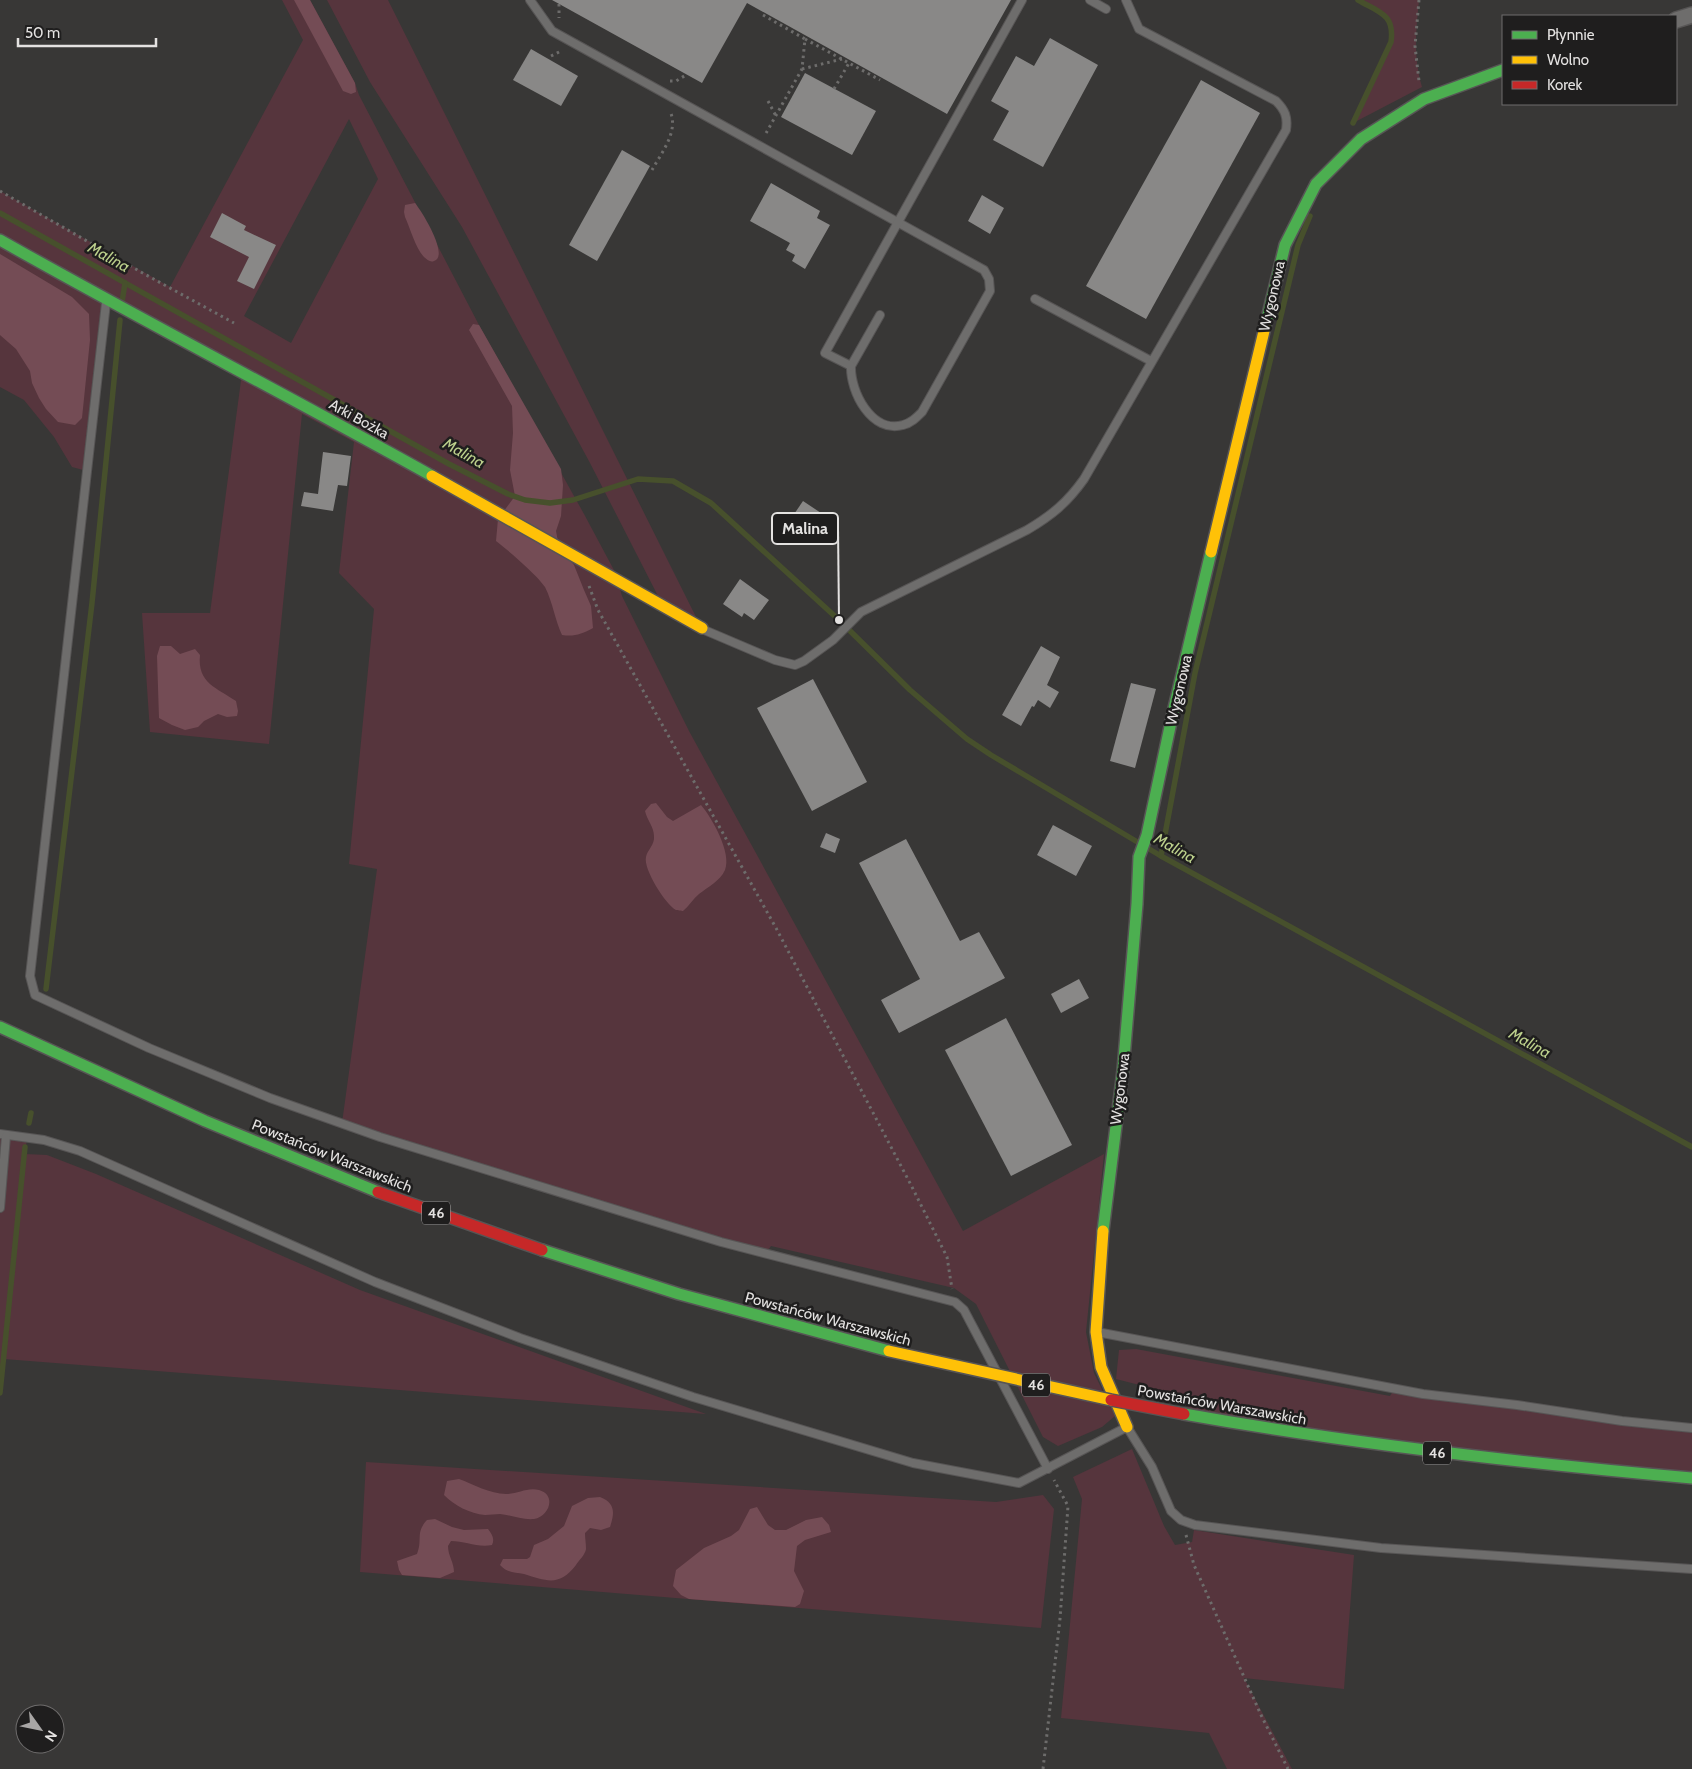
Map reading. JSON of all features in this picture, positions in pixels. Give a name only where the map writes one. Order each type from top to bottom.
[{"type":"street","points":[[1677,20],[1692,15]]},
{"type":"street","name":"Wygonowa","points":[[1127,1427],[1101,1367],[1096,1332],[1102,1242],[1123,1070],[1137,904],[1136,881],[1139,857],[1147,835],[1176,698],[1285,245],[1316,184],[1361,139],[1424,99],[1502,70]]},
{"type":"street","name":"Arki Bożka","points":[[0,240],[106,300],[356,433],[702,628]]},
{"type":"street","name":"Powstańców Warszawskich","points":[[0,1027],[211,1124],[423,1209],[555,1255],[681,1294],[889,1351],[1078,1394],[1263,1428],[1457,1456],[1692,1478]]},
{"type":"lane","points":[[530,0],[552,31],[984,270],[989,279],[990,291],[922,412],[912,422],[901,426],[887,424],[874,419],[859,400],[851,374],[851,366],[880,315]]},
{"type":"lane","points":[[851,366],[825,353],[1022,0]]},
{"type":"lane","points":[[1090,0],[1106,9]]},
{"type":"lane","points":[[702,628],[775,660],[795,665],[804,661],[833,640],[861,612],[1027,530],[1050,516],[1073,496],[1286,130],[1287,119],[1284,109],[1276,101],[1139,29],[1126,0]]},
{"type":"lane","points":[[1035,299],[1151,361]]},
{"type":"lane","points":[[106,300],[30,976],[35,995],[149,1048],[270,1098],[380,1137],[721,1242],[955,1302],[964,1310],[1048,1469]]},
{"type":"lane","points":[[0,1208],[3,1135],[44,1140],[80,1151],[375,1282],[520,1338],[692,1397],[913,1463],[1019,1482],[1048,1469],[1127,1427],[1152,1467],[1171,1510],[1182,1520],[1196,1525],[1381,1548],[1692,1569]]},
{"type":"lane","points":[[1096,1332],[1423,1394],[1517,1405],[1622,1421],[1692,1428]]},
{"type":"path","points":[[1419,0],[1415,46],[1417,70],[1424,99]]},
{"type":"path","points":[[763,15],[880,80]]},
{"type":"path","points":[[765,135],[802,69],[806,39]]},
{"type":"path","points":[[802,69],[842,59]]},
{"type":"path","points":[[834,89],[848,63]]},
{"type":"path","points":[[768,101],[776,116]]},
{"type":"path","points":[[652,170],[672,133],[670,110]]},
{"type":"path","points":[[0,191],[234,323]]},
{"type":"path","points":[[577,558],[584,570],[598,610],[776,928],[947,1257],[955,1302]]},
{"type":"path","points":[[1043,1769],[1060,1620],[1068,1506],[1048,1469]]},
{"type":"path","points":[[1182,1520],[1194,1565],[1260,1715],[1288,1769]]},
{"type":"shaded area","points":[[282,0],[310,0],[355,83],[359,95],[479,325],[615,572],[622,596],[689,731],[963,1231],[1104,1154],[1086,1332],[1094,1373],[1115,1416],[1102,1427],[1058,1446],[1043,1437],[976,1304],[954,1288],[771,1246],[766,1253],[342,1123],[377,869],[349,864],[374,609],[339,573],[354,442],[302,414],[269,744],[150,732],[142,613],[210,613],[242,373],[107,300],[87,471],[72,467],[54,437],[24,400],[0,387],[0,191],[170,287],[303,40]],"holes":[[[349,119],[378,179],[291,343],[244,316]]]},
{"type":"shaded area","points":[[294,0],[310,0],[355,83],[356,92],[351,94],[343,91]]},
{"type":"shaded area","points":[[327,0],[388,0],[698,621],[658,596],[590,463],[462,227],[370,82]]},
{"type":"shaded area","points":[[1358,0],[1419,0],[1416,54],[1422,87],[1353,123],[1391,42],[1392,33],[1391,25],[1384,15]]},
{"type":"shaded area","points":[[415,203],[423,214],[437,242],[439,251],[438,257],[434,261],[427,260],[421,253],[405,217],[405,205]]},
{"type":"shaded area","points":[[0,254],[72,297],[89,314],[90,340],[82,418],[75,425],[58,422],[46,409],[32,383],[30,371],[16,349],[0,335]]},
{"type":"shaded area","points":[[473,324],[479,325],[561,469],[563,485],[561,516],[556,531],[559,547],[574,565],[591,606],[593,628],[582,633],[570,636],[562,635],[545,587],[530,570],[496,541],[498,519],[515,496],[510,470],[513,433],[512,406],[469,330]]},
{"type":"shaded area","points":[[160,646],[171,646],[180,654],[195,649],[200,655],[200,664],[205,678],[215,688],[236,701],[237,716],[227,717],[218,714],[204,721],[198,727],[185,730],[159,718],[157,656]]},
{"type":"shaded area","points":[[656,803],[667,817],[673,821],[701,805],[720,836],[726,854],[723,874],[697,896],[683,911],[676,910],[667,901],[656,886],[646,863],[646,857],[654,836],[645,811],[651,804]]},
{"type":"shaded area","points":[[0,1134],[27,1138],[25,1154],[47,1155],[96,1174],[360,1290],[706,1414],[4,1359],[0,1393]]},
{"type":"shaded area","points":[[1136,1349],[1390,1396],[1395,1388],[1692,1428],[1692,1478],[1184,1414],[1190,1398],[1116,1379],[1119,1350]]},
{"type":"shaded area","points":[[1132,1449],[1164,1526],[1175,1545],[1192,1542],[1194,1530],[1354,1555],[1344,1689],[1244,1678],[1292,1769],[1227,1769],[1209,1733],[1061,1718],[1082,1499],[1073,1477]]},
{"type":"shaded area","points":[[366,1462],[996,1502],[1043,1495],[1054,1509],[1041,1628],[360,1572]]},
{"type":"shaded area","points":[[459,1479],[500,1494],[510,1494],[530,1489],[539,1490],[548,1496],[549,1506],[544,1514],[534,1519],[500,1514],[485,1515],[474,1513],[457,1505],[444,1495],[447,1481]]},
{"type":"shaded area","points":[[600,1497],[611,1505],[613,1517],[610,1527],[601,1530],[590,1528],[585,1533],[586,1549],[576,1565],[564,1577],[552,1580],[539,1579],[508,1571],[500,1565],[503,1559],[527,1559],[530,1557],[534,1545],[548,1539],[564,1526],[572,1506],[588,1498]]},
{"type":"shaded area","points":[[757,1507],[768,1525],[775,1530],[786,1530],[806,1520],[822,1517],[829,1525],[831,1532],[805,1540],[797,1546],[794,1571],[804,1591],[800,1604],[795,1607],[689,1599],[681,1595],[673,1586],[676,1570],[704,1548],[731,1536],[739,1530],[750,1509]]},
{"type":"shaded area","points":[[435,1519],[464,1530],[488,1529],[493,1537],[492,1545],[482,1546],[451,1541],[448,1550],[454,1572],[440,1578],[402,1575],[397,1561],[417,1554],[423,1525],[427,1520]]},
{"type":"building","points":[[552,0],[1011,0],[947,114],[747,3],[702,83]]},
{"type":"building","points":[[1050,38],[1098,65],[1043,167],[993,140],[1009,111],[991,101],[1016,56],[1034,66]]},
{"type":"building","points":[[531,49],[578,76],[561,106],[513,80]]},
{"type":"building","points":[[805,73],[876,111],[852,155],[781,117]]},
{"type":"building","points":[[1201,80],[1260,113],[1146,319],[1086,286]]},
{"type":"building","points":[[622,150],[650,166],[597,261],[569,245]]},
{"type":"building","points":[[771,183],[820,211],[817,218],[830,225],[805,269],[792,261],[795,255],[786,250],[790,243],[750,221]]},
{"type":"building","points":[[982,195],[1004,208],[990,234],[968,221]]},
{"type":"building","points":[[222,213],[246,226],[244,230],[276,245],[254,289],[237,281],[249,257],[210,237]]},
{"type":"building","points":[[323,452],[351,456],[347,486],[338,485],[333,511],[301,506],[304,492],[318,494]]},
{"type":"building","points":[[803,501],[821,513],[804,538],[786,526]]},
{"type":"building","points":[[740,579],[769,600],[754,620],[744,613],[742,617],[723,604]]},
{"type":"building","points":[[1041,646],[1060,657],[1047,685],[1059,692],[1050,708],[1038,700],[1034,707],[1032,706],[1021,726],[1002,715]]},
{"type":"building","points":[[813,679],[867,782],[812,811],[757,708]]},
{"type":"building","points":[[1131,683],[1156,689],[1135,768],[1110,761]]},
{"type":"building","points":[[1053,825],[1092,846],[1076,876],[1037,855]]},
{"type":"building","points":[[826,833],[840,839],[835,853],[820,847]]},
{"type":"building","points":[[906,839],[960,941],[979,932],[1005,978],[899,1033],[881,1000],[920,979],[859,863]]},
{"type":"building","points":[[1079,979],[1089,998],[1061,1013],[1051,994]]},
{"type":"building","points":[[1006,1018],[1072,1145],[1011,1176],[945,1050]]},
{"type":"waterway","points":[[1353,123],[1391,42],[1392,33],[1388,20],[1384,15],[1358,0]]},
{"type":"waterway","name":"Malina","points":[[0,213],[449,464],[508,494],[525,500],[550,503],[573,500],[638,479],[673,481],[711,503],[839,620],[910,690],[967,739],[991,755],[1161,856],[1692,1147]]},
{"type":"waterway","points":[[1161,856],[1195,673],[1298,245],[1310,216]]},
{"type":"waterway","points":[[122,302],[125,283]]},
{"type":"waterway","points":[[46,989],[92,603],[120,320]]},
{"type":"waterway","points":[[29,1123],[31,1113]]},
{"type":"waterway","points":[[0,1393],[25,1147]]},
{"type":"traffic: fast","points":[[1265,327],[1285,245],[1316,184],[1361,139],[1424,99],[1502,70]]},
{"type":"traffic: fast","points":[[0,240],[432,476]]},
{"type":"traffic: fast","points":[[1103,1231],[1123,1070],[1137,904],[1139,857],[1147,835],[1174,708],[1211,552]]},
{"type":"traffic: fast","points":[[0,1027],[205,1121],[378,1192]]},
{"type":"traffic: fast","points":[[542,1250],[679,1294],[889,1351]]},
{"type":"traffic: fast","points":[[1184,1414],[1310,1435],[1437,1452],[1692,1478]]},
{"type":"traffic: slow","points":[[1211,552],[1265,327]]},
{"type":"traffic: slow","points":[[432,476],[702,628]]},
{"type":"traffic: slow","points":[[1103,1231],[1096,1332],[1101,1367],[1127,1427]]},
{"type":"traffic: slow","points":[[889,1351],[1111,1400]]},
{"type":"traffic: jam","points":[[378,1192],[542,1250]]},
{"type":"traffic: jam","points":[[1111,1400],[1184,1414]]},
{"type":"place","name":"Malina","points":[[839,620]]}]
